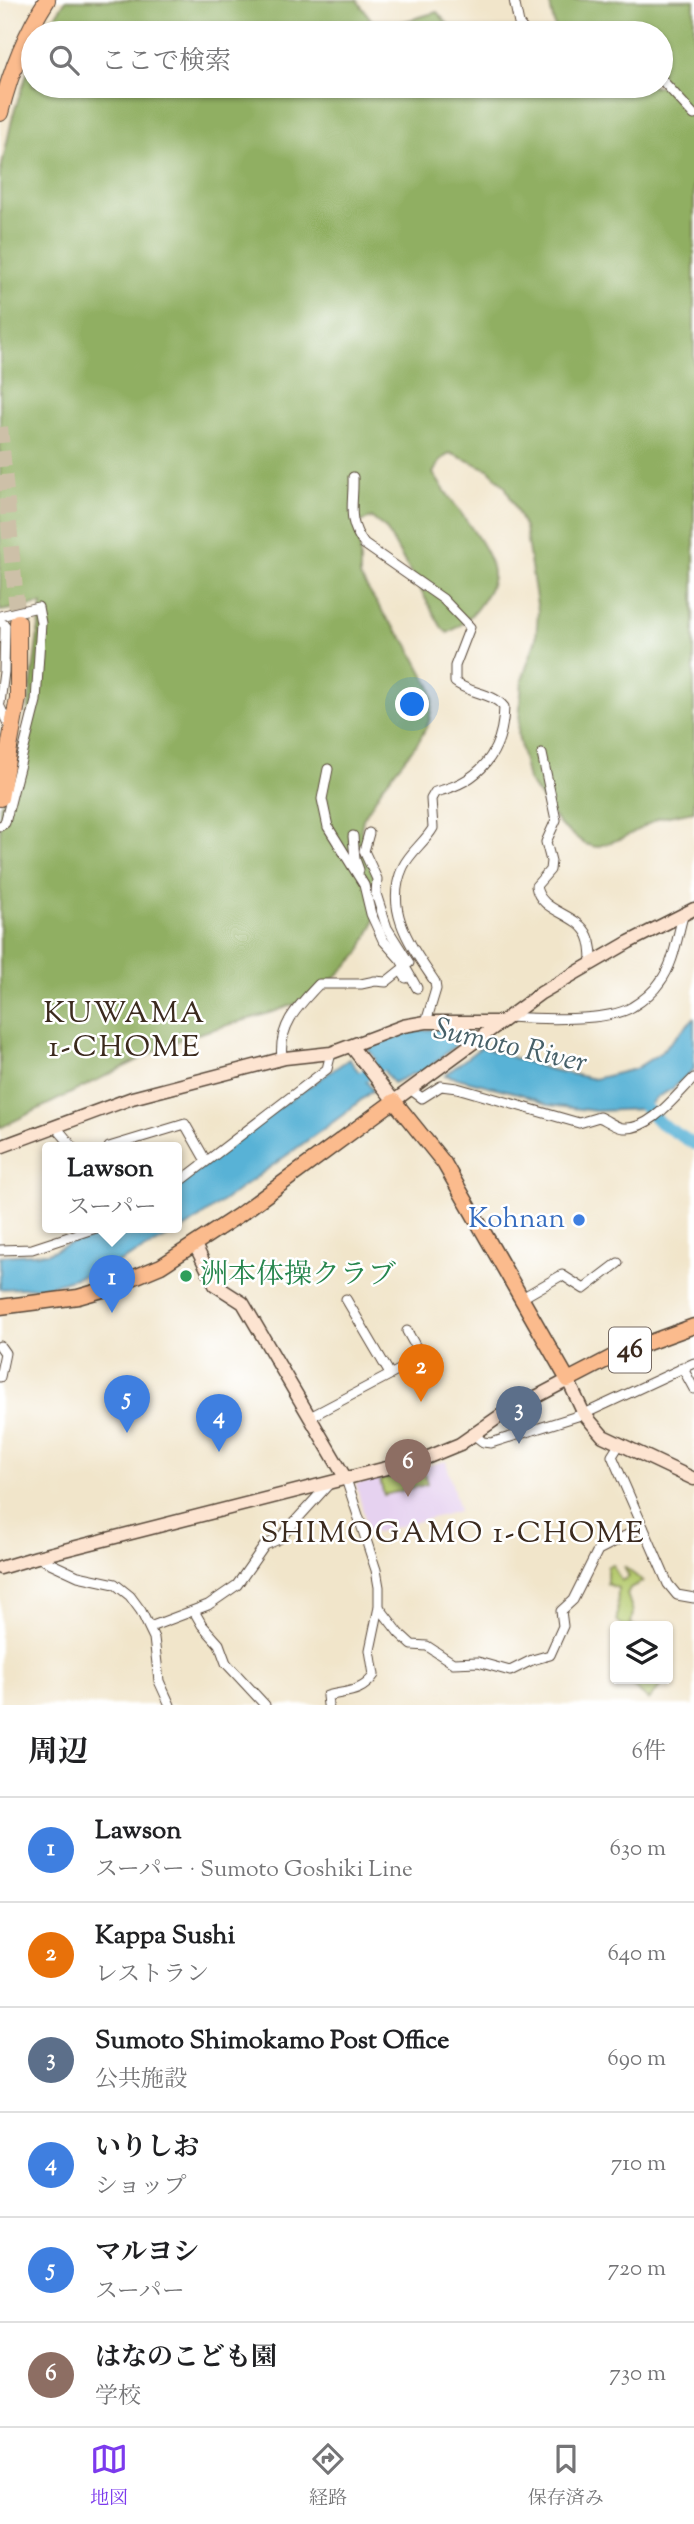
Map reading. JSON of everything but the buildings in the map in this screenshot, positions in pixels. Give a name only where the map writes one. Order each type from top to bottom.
[{"type":"highway","points":[[36,21],[47,0]]},
{"type":"highway","points":[[0,113],[21,52]]},
{"type":"highway","points":[[0,799],[18,698],[19,622]]},
{"type":"main road","points":[[0,1307],[78,1297],[106,1289],[161,1266],[195,1245],[390,1096]]},
{"type":"main road","name":"46","points":[[390,1096],[444,1164],[568,1380],[620,1353],[694,1326]]},
{"type":"street","points":[[514,0],[518,21]]},
{"type":"street","points":[[673,92],[694,115]]},
{"type":"street","points":[[353,477],[351,514],[364,544],[443,599],[470,627],[456,666],[455,682],[461,687],[498,699],[504,707],[495,751],[479,772],[464,783],[435,792],[431,799],[433,828],[403,866],[398,885],[396,910],[411,946],[435,982],[436,989],[426,1022]]},
{"type":"street","points":[[0,616],[38,607],[41,623],[36,701],[5,822],[0,826]]},
{"type":"street","points":[[0,622],[5,625],[0,705],[13,734]]},
{"type":"street","points":[[541,754],[556,820],[546,842],[551,861],[550,870],[536,886],[538,895],[542,901],[576,922],[586,933],[591,946],[592,964]]},
{"type":"street","points":[[328,769],[322,799],[330,830],[364,885]]},
{"type":"street","points":[[330,830],[331,807]]},
{"type":"street","points":[[369,833],[364,851],[377,879],[376,894],[387,928],[419,988]]},
{"type":"street","points":[[353,836],[355,859],[371,915],[383,940],[401,960],[430,1004]]},
{"type":"street","points":[[353,1048],[390,1096],[415,1085],[503,1019],[562,980],[688,912]]},
{"type":"street","points":[[0,1147],[132,1098],[282,1059],[331,1054],[353,1048],[403,1026],[426,1022],[618,1013],[631,1008],[661,981],[688,912]]},
{"type":"street","points":[[282,1059],[280,1043],[293,1012],[319,984],[386,982],[401,970],[412,988],[419,988]]},
{"type":"street","points":[[182,1180],[327,1069],[331,1054]]},
{"type":"street","points":[[415,1085],[422,1098],[442,1086],[457,1088],[579,1123],[599,1117],[621,1129],[636,1127],[668,1108],[674,1097],[694,1078]]},
{"type":"street","points":[[126,1142],[185,1124],[206,1161]]},
{"type":"street","points":[[56,1127],[69,1142]]},
{"type":"street","points":[[0,1250],[32,1249],[82,1233]]},
{"type":"street","points":[[195,1245],[215,1285],[243,1303],[346,1479],[376,1570],[379,1607],[370,1650],[374,1675],[368,1684],[358,1690],[327,1696],[328,1705]]},
{"type":"street","points":[[522,1298],[562,1275],[584,1289],[618,1263]]},
{"type":"street","points":[[346,1299],[390,1374]]},
{"type":"street","points":[[310,1417],[422,1358],[407,1331]]},
{"type":"street","points":[[0,1346],[5,1353],[0,1377]]},
{"type":"street","points":[[474,1435],[483,1442],[491,1443],[584,1414],[694,1363]]},
{"type":"street","points":[[682,1367],[694,1389]]},
{"type":"street","points":[[0,1568],[37,1556],[426,1458],[460,1444],[500,1416],[568,1380],[584,1414],[603,1436],[619,1446],[694,1479]]},
{"type":"street","points":[[619,1446],[612,1456],[668,1584],[677,1595],[694,1598]]},
{"type":"street","points":[[150,1627],[194,1611],[221,1598],[237,1586],[265,1545],[279,1539],[329,1483]]},
{"type":"street","points":[[379,1607],[412,1645],[427,1646],[453,1663],[478,1662],[510,1671],[550,1655],[563,1626],[561,1611],[573,1600],[598,1550],[643,1527]]},
{"type":"street","points":[[37,1556],[78,1576],[115,1584],[141,1611],[154,1638],[159,1682],[170,1705]]},
{"type":"street","points":[[194,1611],[219,1644],[226,1663],[265,1705]]},
{"type":"shaded area","points":[[446,1461],[459,1511],[369,1534],[356,1484]]},
{"type":"green space","points":[[66,0],[357,0],[372,21],[52,21]]},
{"type":"green space","points":[[549,0],[694,0],[694,811],[659,818],[623,838],[596,847],[585,844],[560,825],[528,780],[518,735],[522,680],[536,639],[538,611],[525,528],[505,486],[488,469],[450,453],[441,460],[433,473],[478,538],[491,564],[493,575],[483,600],[459,626],[448,633],[442,628],[386,529],[372,518],[360,522],[360,577],[387,619],[407,643],[431,688],[433,698],[429,722],[419,741],[383,786],[363,819],[361,830],[377,883],[378,905],[373,925],[359,954],[315,997],[183,1038],[0,1128],[0,807],[24,741],[42,604],[0,611],[0,174],[21,91],[21,98],[673,98],[673,21],[553,21]]},
{"type":"green space","points":[[437,12],[445,21],[406,21]]},
{"type":"green space","points":[[423,1469],[427,1484],[384,1495],[380,1480]]},
{"type":"green space","points":[[612,1564],[621,1581],[629,1577],[624,1567],[643,1581],[630,1588],[627,1594],[633,1612],[632,1621],[617,1620],[618,1588],[607,1584],[607,1567]]},
{"type":"green space","points":[[629,1684],[662,1684],[649,1700]]},
{"type":"water","points":[[694,1018],[694,1069],[644,1109],[596,1111],[548,1105],[521,1094],[445,1075],[481,1047],[548,1069],[594,1079],[635,1069],[660,1053]]},
{"type":"water","points":[[447,1028],[469,1034],[421,1074],[412,1074],[393,1083],[366,1046],[409,1031]]},
{"type":"water","points":[[349,1059],[373,1090],[344,1114],[182,1230],[182,1183],[278,1108]]},
{"type":"water","points":[[93,1233],[175,1233],[110,1267],[46,1287],[0,1289],[0,1256],[48,1253]]},
{"type":"waterway","name":"Sumoto River","points":[[349,1083],[393,1056]]},
{"type":"waterway","points":[[635,1096],[660,1123],[694,1144]]},
{"type":"tunnel","points":[[0,427],[18,622]]},
{"type":"place","name":"Kohnan","points":[[579,1220]]},
{"type":"place","name":"洲本体操クラブ","points":[[186,1276]]},
{"type":"place","name":"Lawson","points":[[112,1313]]},
{"type":"place","name":"Kappa Sushi","points":[[421,1402]]},
{"type":"place","name":"マルヨシ","points":[[127,1433]]},
{"type":"place","name":"Sumoto Shimokamo Post Office","points":[[519,1444]]},
{"type":"place","name":"いりしお","points":[[219,1452]]},
{"type":"place","name":"はなのこども園","points":[[408,1497]]},
{"type":"district","name":"KUWAMA 1-CHOME","points":[[125,1031]]},
{"type":"district","name":"SHIMOGAMO 1-CHOME","points":[[453,1534]]}]
